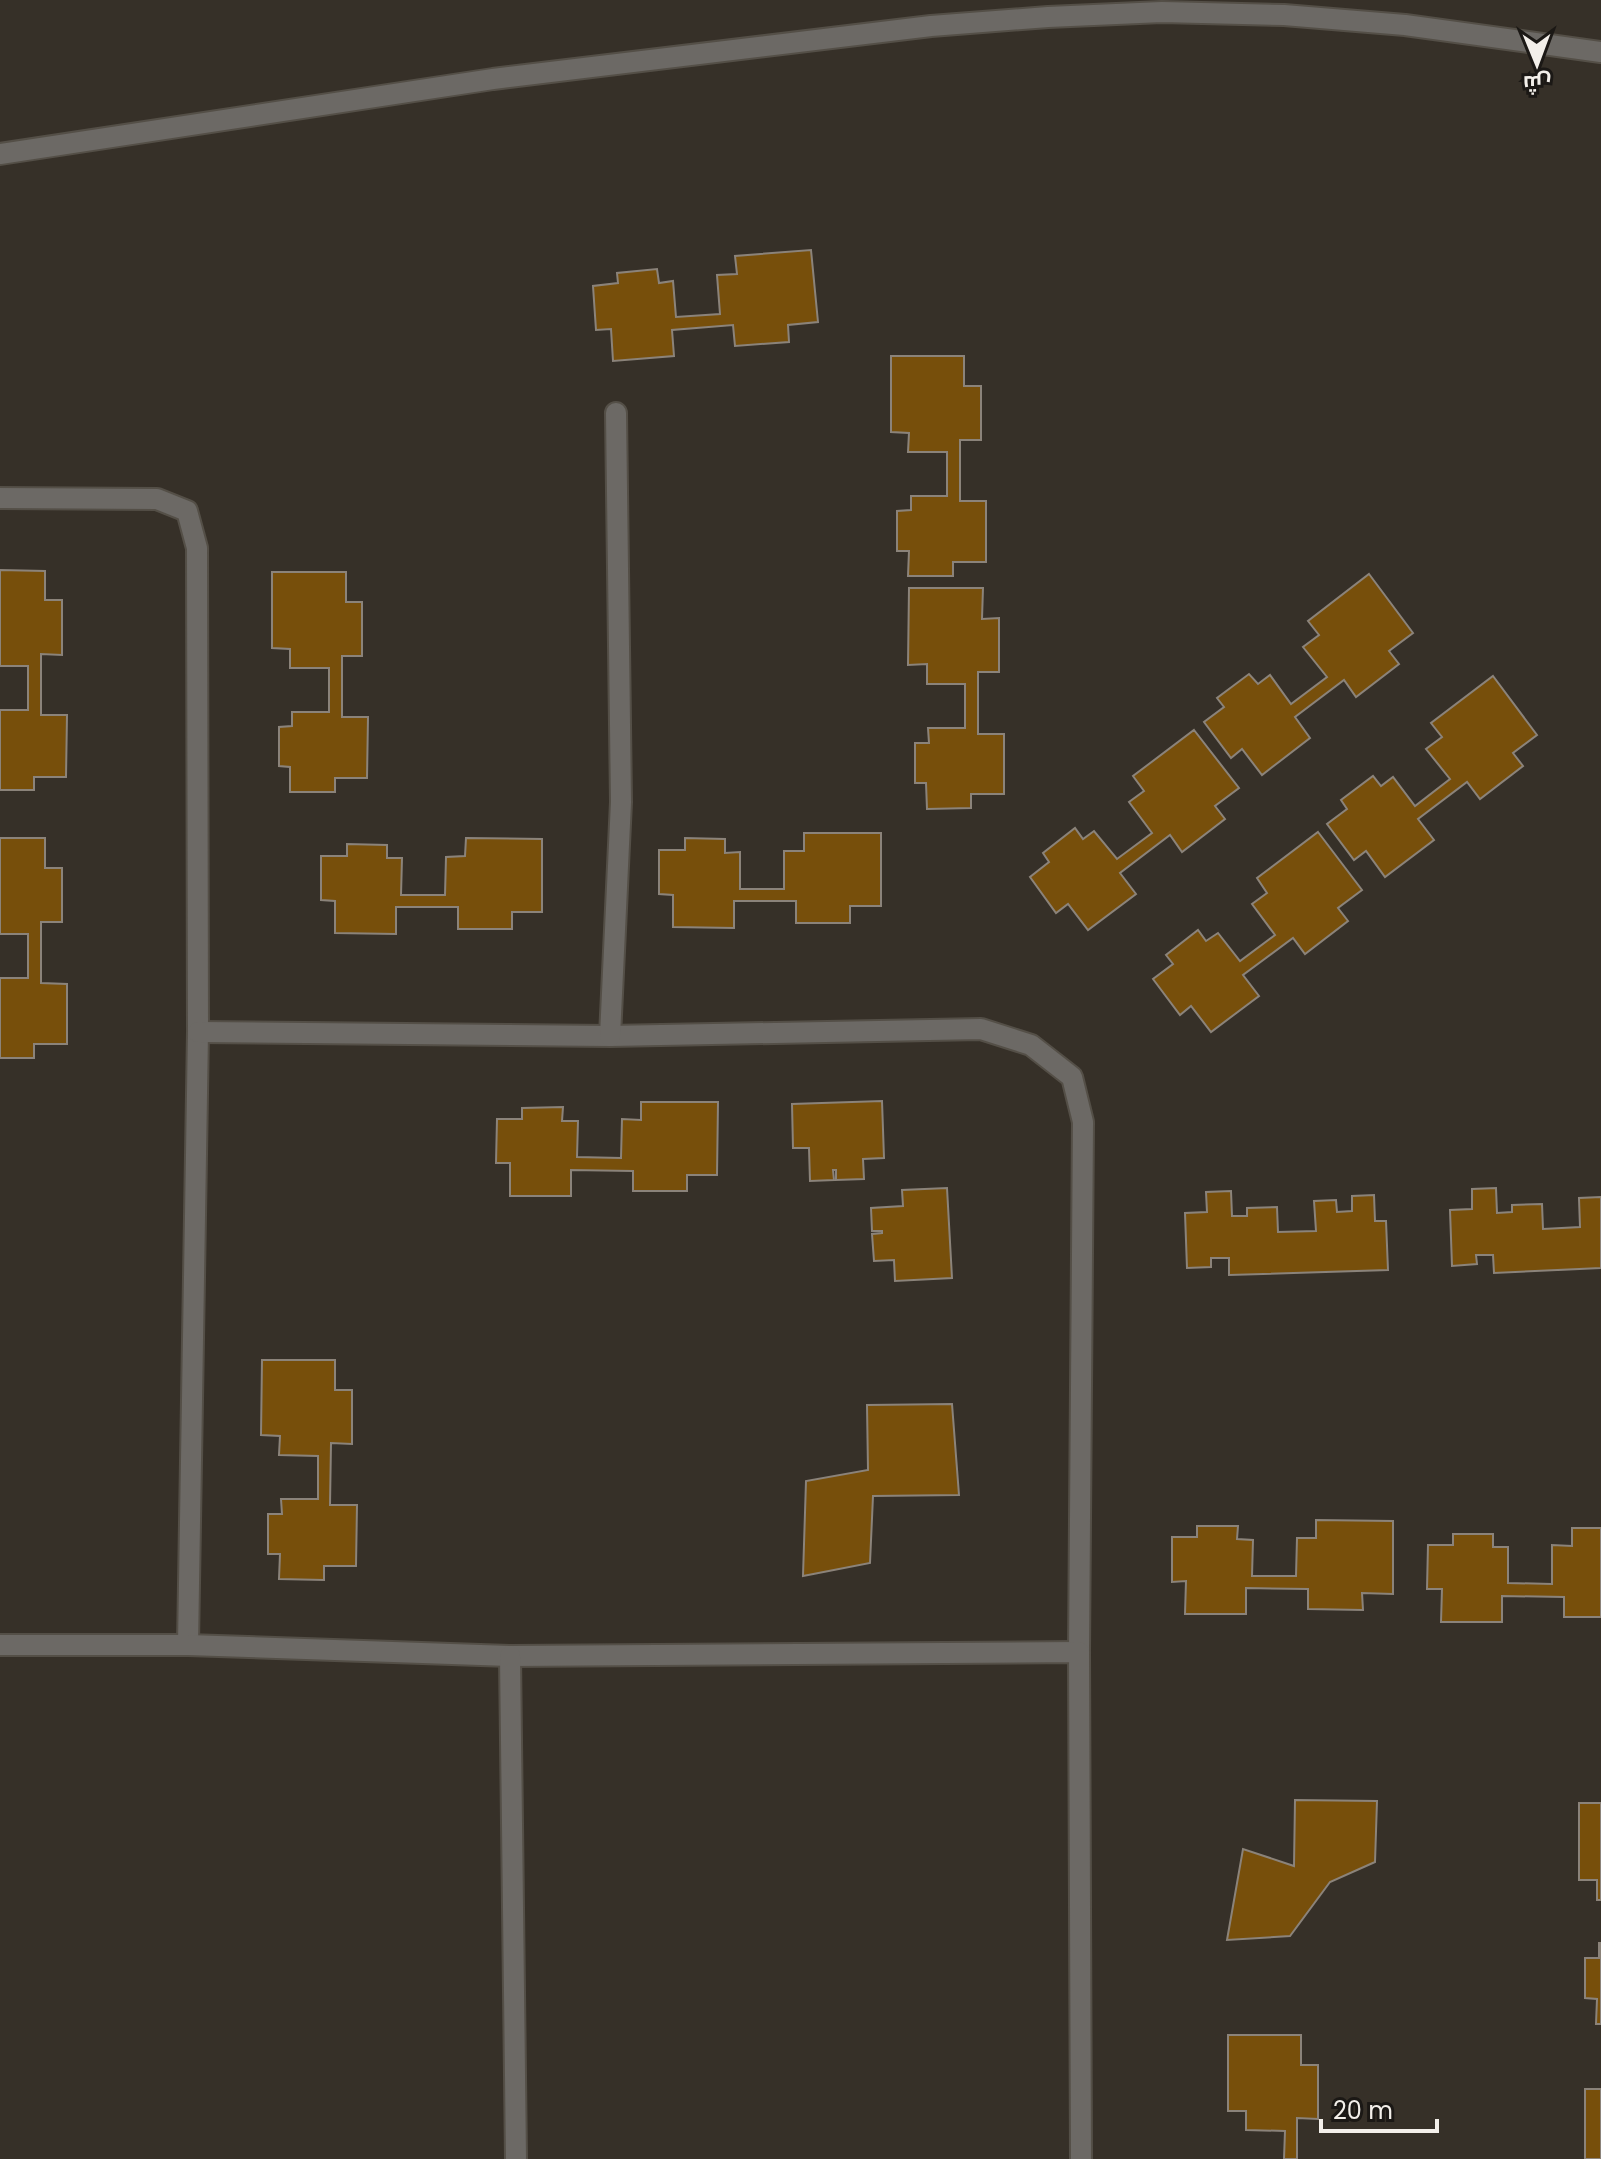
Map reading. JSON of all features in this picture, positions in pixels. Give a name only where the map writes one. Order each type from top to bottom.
[{"type":"street","points":[[0,154],[508,77],[931,26],[1161,6],[1375,23],[1601,52]]},
{"type":"street","points":[[610,1036],[621,802],[616,413]]},
{"type":"street","points":[[0,498],[157,499],[187,511],[197,548],[198,1032],[188,1645]]},
{"type":"street","points":[[198,1032],[610,1036],[981,1029],[1031,1045],[1072,1077],[1083,1122],[1079,1652],[1081,2159]]},
{"type":"street","points":[[0,1645],[188,1645],[510,1656],[1079,1652]]},
{"type":"street","points":[[510,1656],[516,2159]]},
{"type":"building","points":[[811,250],[818,322],[788,325],[789,342],[735,346],[733,325],[672,330],[674,356],[613,361],[611,329],[596,330],[593,286],[618,283],[617,273],[657,269],[659,283],[673,281],[676,317],[720,314],[717,275],[737,274],[735,256]]},
{"type":"building","points":[[891,356],[964,356],[964,386],[981,386],[981,440],[960,440],[960,501],[986,501],[986,562],[953,562],[953,576],[908,576],[909,551],[897,551],[897,511],[911,510],[911,496],[947,496],[947,452],[908,452],[909,433],[891,432]]},
{"type":"building","points":[[0,570],[45,571],[45,600],[62,600],[62,655],[41,654],[41,715],[67,715],[66,777],[34,777],[34,790],[0,790],[0,710],[28,710],[28,666],[0,666]]},
{"type":"building","points":[[272,572],[346,572],[346,602],[362,602],[362,656],[342,656],[342,717],[368,717],[367,778],[335,778],[335,792],[290,792],[290,767],[279,766],[279,727],[292,726],[292,712],[329,712],[329,668],[290,668],[290,649],[272,648]]},
{"type":"building","points":[[1369,574],[1413,633],[1389,651],[1399,664],[1356,697],[1344,680],[1295,717],[1310,738],[1262,775],[1242,749],[1231,758],[1204,722],[1224,707],[1217,698],[1249,674],[1258,684],[1270,675],[1291,704],[1327,677],[1303,647],[1319,635],[1308,621]]},
{"type":"building","points":[[909,588],[983,588],[982,619],[999,618],[999,672],[978,672],[978,734],[1004,734],[1004,794],[971,794],[971,808],[927,809],[926,783],[915,783],[915,743],[929,743],[928,728],[965,728],[965,684],[927,684],[927,664],[908,665]]},
{"type":"building","points":[[1493,676],[1537,735],[1513,753],[1523,766],[1480,799],[1467,782],[1418,819],[1434,840],[1385,877],[1366,851],[1354,860],[1327,824],[1347,809],[1341,800],[1373,776],[1381,786],[1393,777],[1415,806],[1450,779],[1426,749],[1442,737],[1431,723]]},
{"type":"building","points":[[1194,730],[1239,788],[1215,806],[1225,819],[1182,852],[1170,835],[1120,873],[1136,894],[1088,930],[1068,904],[1056,913],[1030,877],[1049,862],[1043,853],[1075,828],[1083,839],[1094,831],[1117,859],[1152,833],[1129,802],[1144,791],[1133,776]]},
{"type":"building","points":[[1318,832],[1362,890],[1338,908],[1348,921],[1305,954],[1293,938],[1243,975],[1259,996],[1211,1032],[1191,1006],[1180,1015],[1153,979],[1173,964],[1166,955],[1198,930],[1206,941],[1218,933],[1240,961],[1275,935],[1252,904],[1267,893],[1257,878]]},
{"type":"building","points":[[804,833],[881,833],[881,906],[850,906],[850,923],[796,923],[796,901],[734,901],[734,928],[673,927],[673,895],[659,894],[659,850],[685,850],[685,838],[725,839],[725,853],[740,852],[740,889],[784,889],[784,851],[804,851]]},
{"type":"building","points":[[0,838],[45,838],[45,868],[62,868],[62,922],[41,922],[41,983],[67,984],[67,1044],[34,1044],[34,1058],[0,1058],[0,978],[28,978],[28,934],[0,934]]},
{"type":"building","points":[[466,838],[542,839],[542,912],[512,912],[512,929],[458,929],[458,907],[396,907],[396,934],[335,933],[335,901],[321,900],[321,856],[347,856],[347,844],[387,845],[387,858],[402,858],[401,895],[445,895],[446,857],[465,856]]},
{"type":"building","points":[[882,1101],[884,1158],[863,1159],[864,1179],[836,1180],[836,1170],[833,1170],[834,1180],[810,1181],[809,1148],[793,1148],[792,1104]]},
{"type":"building","points":[[641,1102],[718,1102],[717,1175],[687,1175],[687,1191],[633,1191],[633,1171],[571,1170],[571,1196],[510,1196],[510,1163],[496,1163],[497,1119],[522,1119],[522,1108],[563,1107],[562,1121],[578,1121],[577,1157],[621,1158],[622,1119],[641,1120]]},
{"type":"building","points":[[947,1188],[952,1278],[895,1281],[894,1260],[874,1261],[872,1234],[882,1231],[872,1231],[871,1208],[903,1206],[902,1190]]},
{"type":"building","points":[[1496,1188],[1497,1213],[1512,1212],[1512,1205],[1542,1204],[1543,1229],[1580,1227],[1579,1198],[1601,1197],[1601,1268],[1494,1273],[1493,1255],[1476,1255],[1477,1264],[1452,1266],[1450,1210],[1472,1209],[1472,1189]]},
{"type":"building","points":[[1231,1191],[1232,1216],[1247,1216],[1247,1208],[1277,1207],[1278,1232],[1316,1231],[1314,1201],[1336,1200],[1337,1212],[1352,1211],[1352,1196],[1374,1195],[1375,1221],[1386,1221],[1388,1270],[1229,1275],[1229,1258],[1211,1258],[1211,1267],[1187,1268],[1185,1213],[1207,1212],[1206,1192]]},
{"type":"building","points":[[262,1360],[335,1360],[335,1390],[352,1390],[352,1444],[331,1443],[330,1505],[357,1505],[356,1566],[324,1566],[324,1580],[279,1579],[280,1554],[268,1554],[268,1514],[282,1514],[281,1499],[318,1499],[318,1456],[279,1455],[280,1436],[261,1435]]},
{"type":"building","points":[[952,1404],[959,1495],[873,1496],[870,1563],[803,1576],[806,1481],[868,1470],[867,1405]]},
{"type":"building","points":[[1316,1520],[1393,1521],[1393,1594],[1362,1593],[1363,1610],[1308,1609],[1308,1589],[1246,1588],[1246,1614],[1185,1614],[1186,1581],[1172,1582],[1172,1537],[1197,1537],[1197,1526],[1238,1526],[1237,1539],[1253,1540],[1252,1576],[1296,1576],[1297,1538],[1316,1538]]},
{"type":"building","points":[[1572,1528],[1601,1528],[1601,1617],[1564,1617],[1564,1597],[1502,1596],[1502,1622],[1441,1622],[1442,1589],[1427,1589],[1428,1545],[1453,1545],[1453,1534],[1493,1534],[1493,1547],[1508,1547],[1508,1583],[1552,1584],[1552,1545],[1572,1546]]},
{"type":"building","points":[[1295,1800],[1377,1801],[1375,1862],[1330,1882],[1290,1936],[1227,1940],[1243,1849],[1294,1866]]},
{"type":"building","points":[[1579,1803],[1601,1803],[1601,1900],[1597,1900],[1597,1880],[1579,1880]]},
{"type":"building","points":[[1599,1943],[1601,2024],[1596,2024],[1597,1999],[1585,1998],[1585,1958],[1599,1958]]},
{"type":"building","points":[[1228,2035],[1301,2035],[1301,2065],[1318,2065],[1318,2119],[1297,2118],[1297,2159],[1284,2159],[1285,2131],[1246,2130],[1246,2111],[1228,2111]]},
{"type":"building","points":[[1585,2089],[1601,2089],[1601,2159],[1585,2159]]}]
